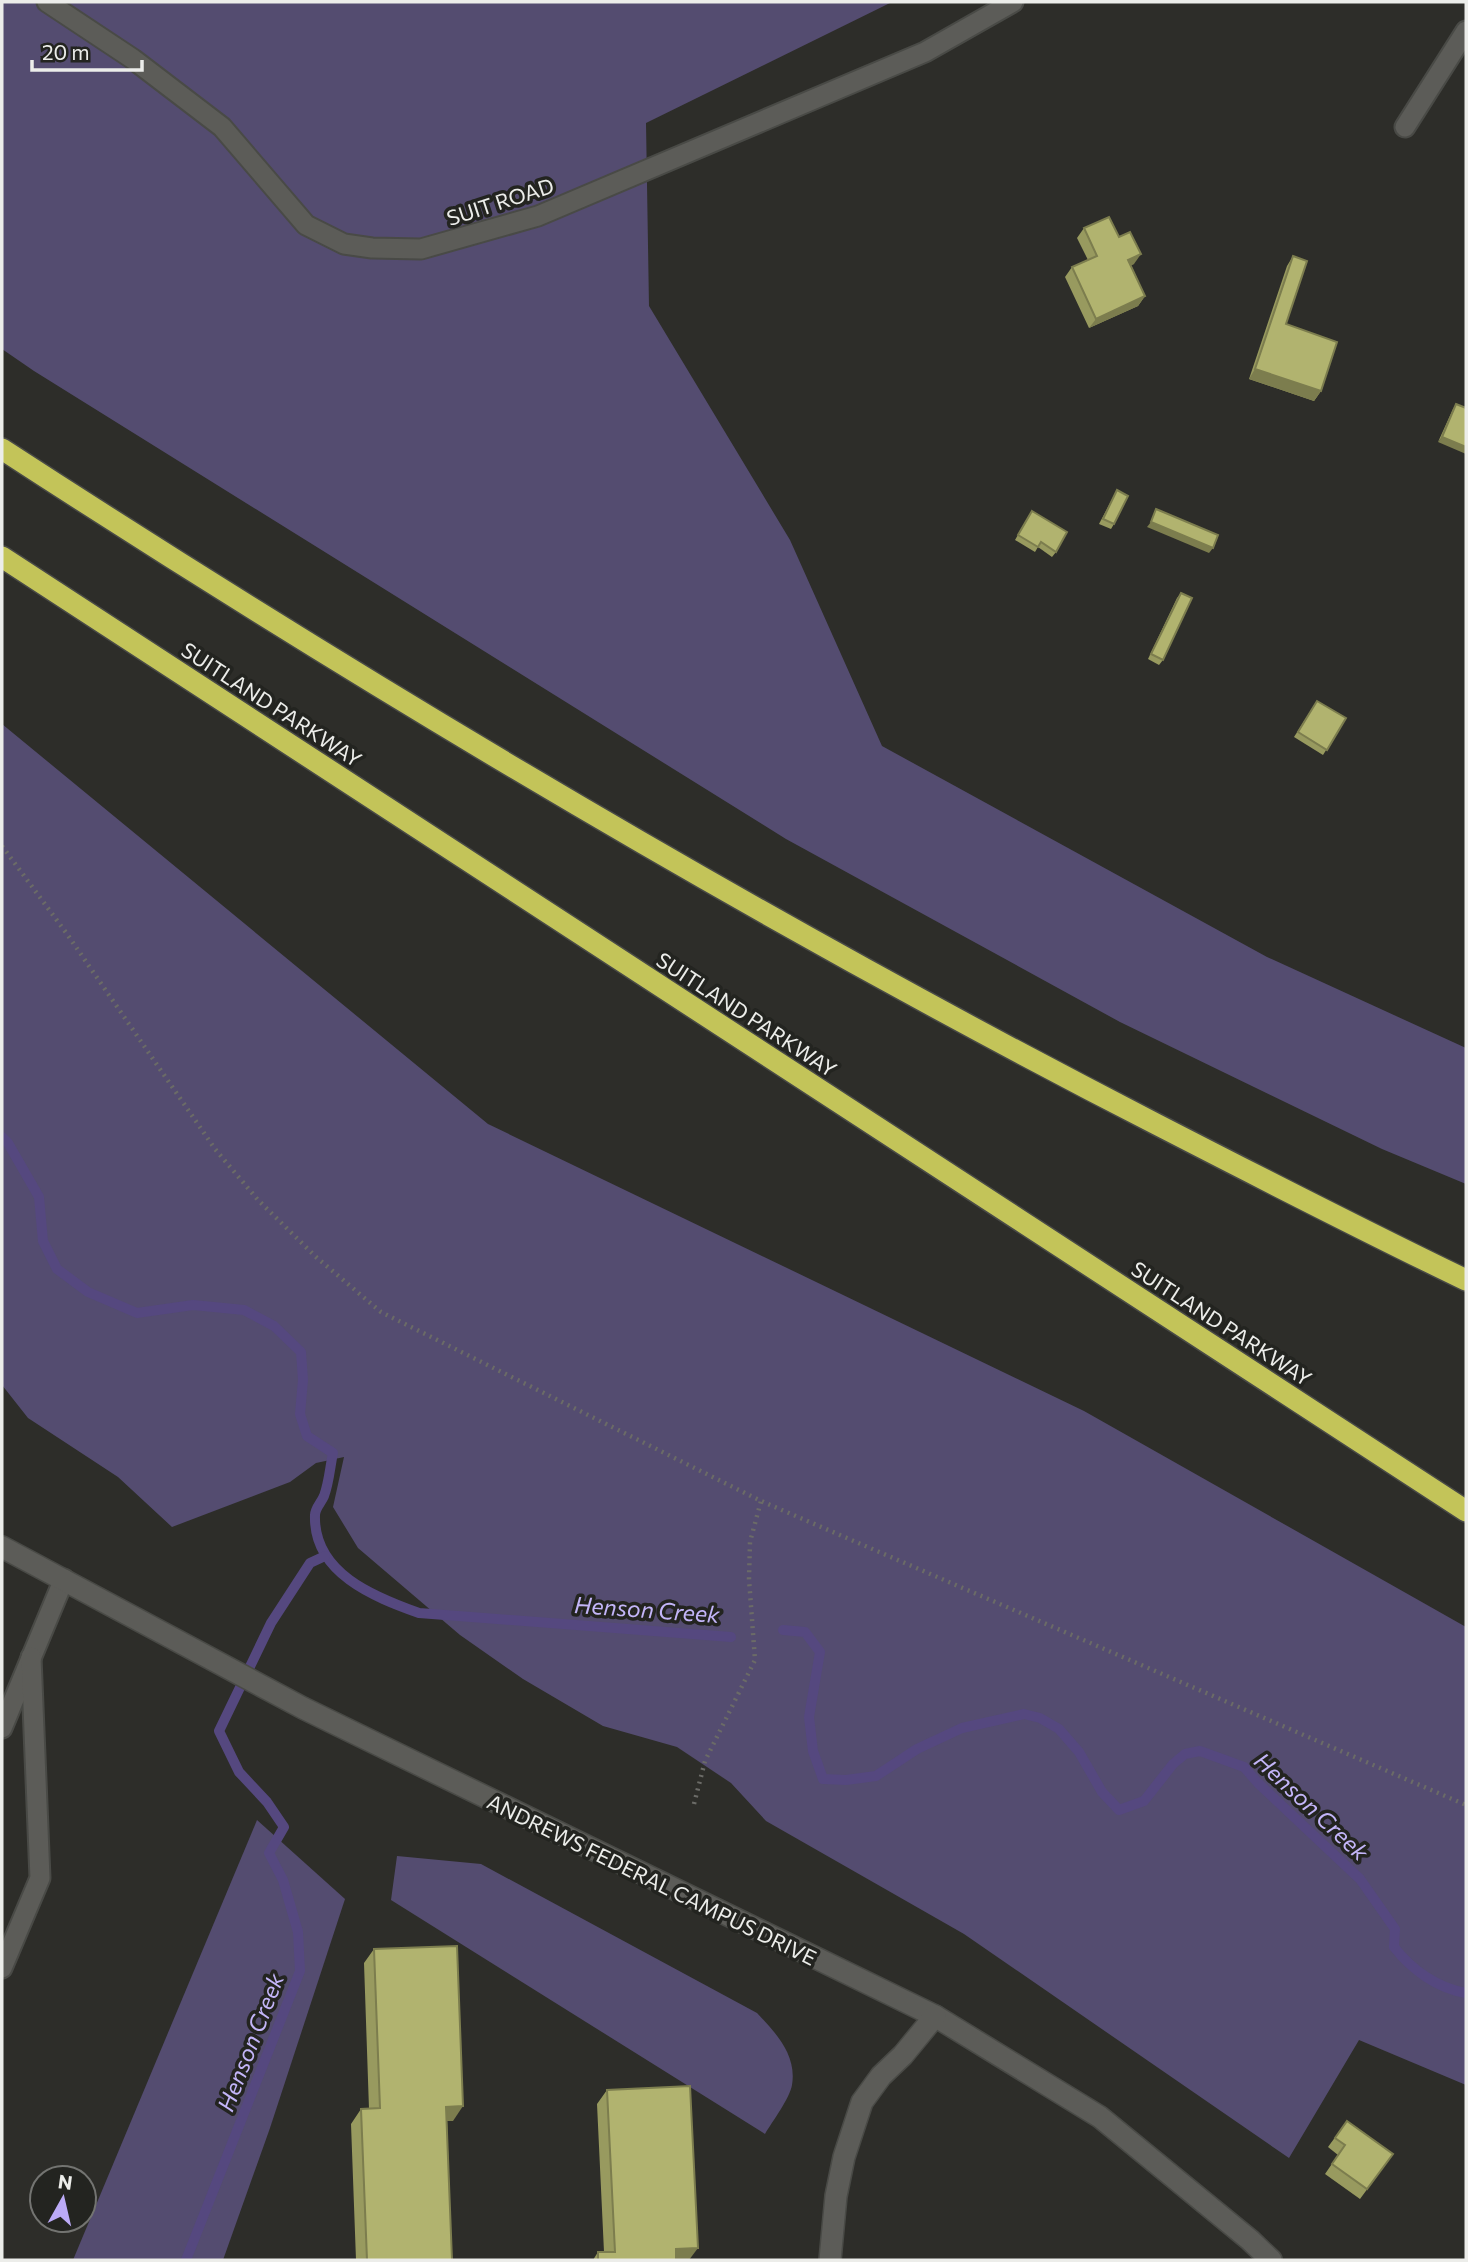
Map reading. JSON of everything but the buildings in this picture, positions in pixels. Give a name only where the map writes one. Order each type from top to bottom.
[{"type":"highway","points":[[2,449],[356,674],[712,884],[902,991],[1068,1079],[1466,1280]]},
{"type":"highway","name":"SUITLAND PARKWAY","points":[[2,557],[1466,1511]]},
{"type":"street","name":"ANDREWS FEDERAL CAMPUS DRIVE","points":[[2,1547],[303,1709],[935,2016],[1100,2117],[1271,2260]]},
{"type":"street","points":[[830,2260],[836,2196],[844,2157],[862,2102],[881,2076],[903,2055],[935,2016]]},
{"type":"lane","name":"SUIT ROAD","points":[[47,2],[133,59],[222,127],[306,225],[344,244],[372,248],[421,249],[550,211],[925,52],[1013,2]]},
{"type":"lane","points":[[1405,127],[1466,31]]},
{"type":"lane","points":[[2,1728],[64,1579]]},
{"type":"lane","points":[[2,1968],[40,1878],[31,1657]]},
{"type":"path","points":[[2,846],[67,934],[215,1149],[258,1200],[316,1257],[382,1312],[761,1502],[1466,1805]]},
{"type":"path","points":[[694,1804],[705,1761],[755,1660],[749,1579],[750,1542],[761,1502]]},
{"type":"shaded area","points":[[2,2],[892,2],[646,123],[649,306],[790,540],[882,746],[1267,957],[1466,1048],[1466,1184],[1382,1149],[1120,1022],[786,839],[2,349]]},
{"type":"shaded area","points":[[2,724],[488,1124],[1084,1411],[1466,1627],[1466,2085],[1359,2040],[1289,2158],[964,1934],[766,1821],[731,1783],[677,1747],[603,1726],[523,1679],[460,1635],[358,1548],[333,1507],[344,1457],[316,1463],[290,1482],[172,1527],[118,1477],[28,1418],[2,1385]]},
{"type":"shaded area","points":[[257,1820],[345,1899],[270,2128],[223,2260],[73,2260],[84,2234],[98,2234],[98,2200]]},
{"type":"shaded area","points":[[397,1856],[481,1864],[757,2013],[783,2045],[793,2074],[788,2096],[765,2134],[391,1900]]},
{"type":"waterway","name":"Henson Creek","points":[[2,1137],[39,1197],[43,1241],[57,1269],[88,1292],[137,1313],[193,1305],[244,1310],[274,1326],[301,1352],[303,1380],[300,1414],[307,1436],[333,1453],[326,1491],[315,1512],[317,1535],[324,1553],[349,1580],[383,1599],[419,1613],[731,1637]]},
{"type":"waterway","name":"Henson Creek","points":[[186,2260],[300,1971],[298,1932],[283,1880],[269,1853],[284,1827],[267,1802],[239,1772],[219,1731],[271,1623],[310,1563],[325,1556]]},
{"type":"waterway","name":"Henson Creek","points":[[783,1630],[805,1632],[820,1652],[809,1717],[813,1751],[823,1779],[846,1780],[876,1776],[917,1749],[962,1728],[1024,1714],[1040,1718],[1059,1729],[1079,1752],[1102,1792],[1119,1810],[1144,1801],[1173,1764],[1185,1754],[1200,1751],[1244,1767],[1360,1879],[1395,1929],[1394,1947],[1401,1955],[1435,1982],[1466,1993]]}]
